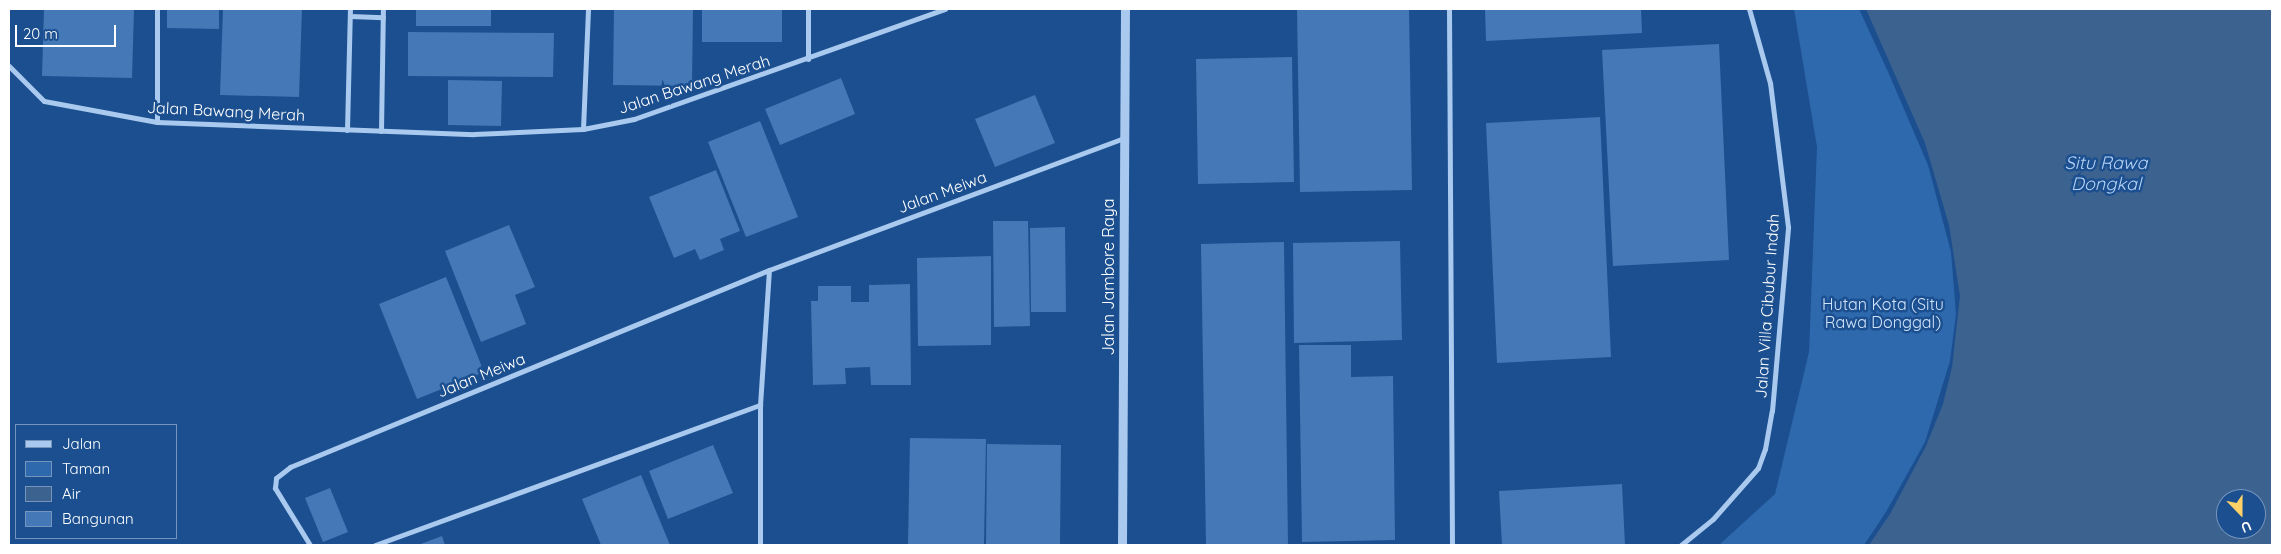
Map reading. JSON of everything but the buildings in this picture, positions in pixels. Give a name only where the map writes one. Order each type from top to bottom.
[{"type":"street","points":[[157,9],[157,122]]},
{"type":"street","points":[[347,130],[350,9]]},
{"type":"street","points":[[381,131],[383,9]]},
{"type":"street","points":[[582,128],[588,9]]},
{"type":"street","points":[[808,9],[808,59]]},
{"type":"street","name":"Jalan Bawang Merah","points":[[9,66],[44,101],[157,122],[474,134],[582,128],[634,119],[945,9]]},
{"type":"street","name":"Jalan Jambore Raya","points":[[1122,545],[1125,9]]},
{"type":"street","points":[[1449,9],[1452,545]]},
{"type":"street","name":"Jalan Villa Cibubur Indah","points":[[1681,545],[1713,519],[1758,468],[1765,449],[1772,411],[1788,227],[1770,83],[1749,9]]},
{"type":"street","points":[[350,16],[383,17]]},
{"type":"street","name":"Jalan Meiwa","points":[[310,545],[275,488],[276,478],[290,467],[769,270],[1124,138]]},
{"type":"street","points":[[760,545],[760,405],[769,270]]},
{"type":"street","points":[[375,545],[760,405]]},
{"type":"green space","name":"Hutan Kota (Situ Rawa Donggal)","points":[[1794,9],[1859,9],[1889,74],[1928,165],[1951,252],[1956,314],[1950,361],[1925,442],[1886,512],[1864,545],[1719,545],[1775,494],[1809,352],[1817,147]]},
{"type":"water","name":"Situ Rawa Dongkal","points":[[1866,9],[2272,9],[2272,545],[1869,545],[1890,514],[1926,446],[1943,404],[1952,367],[1960,296],[1949,225],[1925,143]]}]
